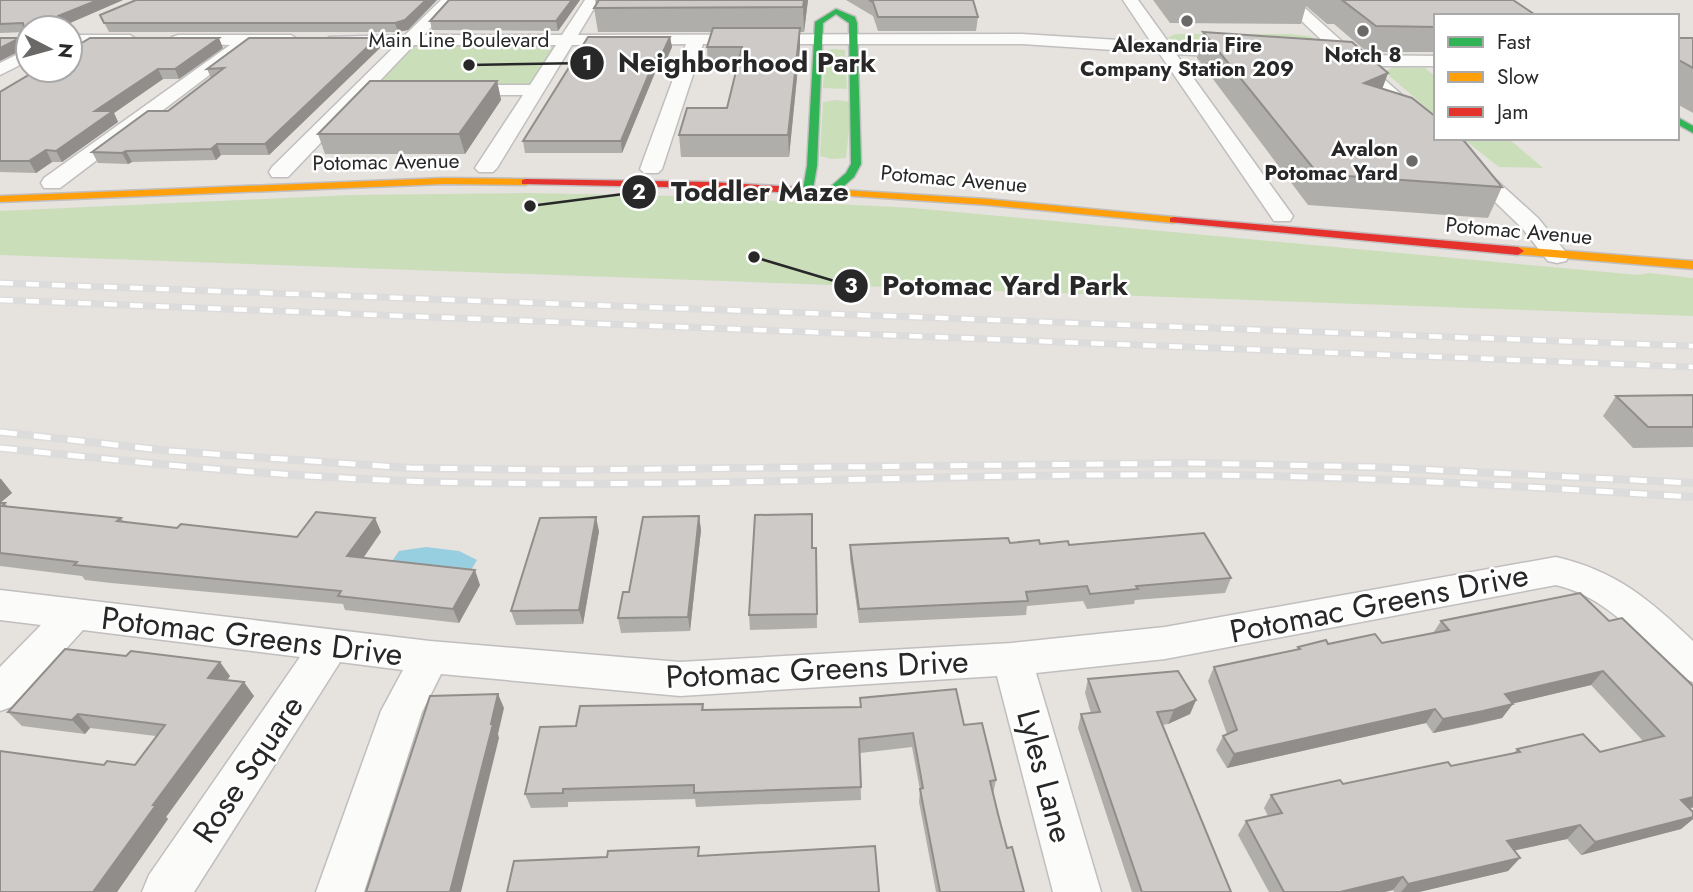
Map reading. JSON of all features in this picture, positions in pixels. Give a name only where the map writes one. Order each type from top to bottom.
[{"type":"street","points":[[280,172],[449,0]]},
{"type":"street","points":[[486,168],[592,0]]},
{"type":"street","points":[[1130,0],[1282,216]]},
{"type":"street","points":[[1287,0],[1434,134]]},
{"type":"street","points":[[810,182],[820,21],[836,6],[853,20],[856,164],[832,191]]},
{"type":"street","points":[[84,44],[122,22]]},
{"type":"street","name":"Main Line Boulevard","points":[[84,40],[1038,40],[1257,55]]},
{"type":"street","points":[[52,183],[248,40]]},
{"type":"street","points":[[651,169],[696,40]]},
{"type":"street","points":[[0,69],[14,55]]},
{"type":"street","points":[[1316,59],[1434,61]]},
{"type":"street","points":[[360,90],[389,90]]},
{"type":"street","points":[[436,90],[535,90]]},
{"type":"street","points":[[1440,140],[1522,214],[1550,247]]},
{"type":"street","name":"Potomac Avenue","points":[[0,185],[280,172],[486,168],[651,169],[810,182],[832,191],[1550,247],[1693,249]]},
{"type":"street","name":"Potomac Avenue","points":[[0,199],[444,181],[810,182],[847,177],[1034,191],[1282,216],[1693,265]]},
{"type":"street","name":"Potomac Greens Drive","points":[[0,605],[430,657],[680,679],[1012,659],[1165,642],[1542,572],[1577,574],[1623,600],[1693,666]]},
{"type":"street","points":[[0,694],[75,614]]},
{"type":"street","name":"Rose Square","points":[[166,892],[330,645]]},
{"type":"street","points":[[340,892],[402,711],[430,657]]},
{"type":"street","name":"Lyles Lane","points":[[1012,659],[1077,892]]},
{"type":"green space","points":[[1176,34],[1309,36],[1323,42],[1326,54],[1172,44],[1168,37]]},
{"type":"green space","points":[[556,45],[531,85],[375,85],[415,46]]},
{"type":"green space","points":[[845,50],[847,89],[823,88],[825,51]]},
{"type":"green space","points":[[1393,67],[1425,68],[1434,75],[1434,114],[1385,72]]},
{"type":"green space","points":[[823,102],[852,102],[846,158],[831,159],[820,156]]},
{"type":"green space","points":[[1465,140],[1510,140],[1543,168],[1499,167]]},
{"type":"green space","points":[[528,193],[678,196],[913,208],[1638,275],[1649,273],[1693,278],[1693,316],[0,255],[0,211],[352,195]]},
{"type":"water","points":[[426,547],[459,551],[477,560],[466,579],[386,570],[399,551]]},
{"type":"building","points":[[0,0],[98,0],[63,14],[14,14],[14,23],[0,24]]},
{"type":"building","points":[[136,0],[426,0],[405,20],[395,23],[104,23],[100,15]]},
{"type":"building","points":[[449,0],[572,0],[556,21],[430,21]]},
{"type":"building","points":[[599,0],[804,0],[803,7],[594,8]]},
{"type":"building","points":[[869,0],[973,0],[978,17],[878,17],[873,2]]},
{"type":"building","points":[[1342,0],[1513,0],[1534,14],[1434,14],[1434,27],[1376,26]]},
{"type":"building","points":[[713,28],[800,28],[788,135],[679,135],[687,108],[727,108],[742,47],[707,47]]},
{"type":"building","points":[[1203,32],[1352,42],[1388,73],[1364,83],[1412,98],[1434,115],[1434,140],[1462,140],[1502,187],[1318,174]]},
{"type":"building","points":[[588,37],[670,37],[663,52],[658,52],[621,141],[523,141]]},
{"type":"building","points":[[0,38],[14,38],[14,41],[0,48]]},
{"type":"building","points":[[90,38],[219,38],[175,69],[158,69],[95,111],[113,111],[56,151],[46,150],[29,161],[0,161],[0,92],[14,84],[84,84],[84,42]]},
{"type":"building","points":[[249,38],[377,38],[265,144],[217,144],[211,149],[92,152],[148,111],[168,111],[224,68],[207,69]]},
{"type":"building","points":[[1679,38],[1693,38],[1693,68],[1679,60]]},
{"type":"building","points":[[370,81],[497,81],[459,134],[318,134]]},
{"type":"building","points":[[1693,395],[1693,427],[1648,427],[1616,396]]},
{"type":"building","points":[[0,503],[5,503],[2,506],[121,518],[117,521],[177,528],[181,524],[297,537],[316,512],[375,518],[347,556],[475,570],[453,609],[338,596],[341,591],[74,565],[77,562],[0,553]]},
{"type":"building","points":[[812,514],[812,548],[816,548],[817,614],[749,615],[755,515]]},
{"type":"building","points":[[699,516],[688,617],[618,618],[623,592],[629,592],[643,517]]},
{"type":"building","points":[[596,517],[579,610],[511,611],[540,518]]},
{"type":"building","points":[[1204,533],[1231,578],[1136,586],[1138,589],[1090,594],[1087,586],[1026,592],[1028,601],[859,609],[850,545],[1008,538],[1010,543],[1039,540],[1040,544],[1068,541],[1069,545]]},
{"type":"building","points":[[1580,593],[1609,621],[1622,618],[1693,686],[1693,797],[1681,800],[1693,812],[1693,817],[1595,842],[1580,825],[1507,841],[1520,858],[1408,884],[1403,877],[1340,892],[1284,892],[1246,821],[1282,813],[1271,795],[1340,780],[1343,784],[1448,762],[1451,766],[1520,752],[1517,749],[1583,734],[1600,752],[1664,736],[1603,671],[1505,694],[1513,704],[1483,711],[1443,719],[1435,709],[1234,754],[1223,736],[1237,730],[1214,667],[1300,649],[1298,647],[1326,640],[1328,644],[1375,634],[1382,643],[1449,630],[1441,621]]},
{"type":"building","points":[[65,649],[126,656],[131,651],[220,662],[208,678],[244,682],[93,892],[0,892],[0,751],[104,765],[107,761],[135,765],[165,725],[78,714],[72,720],[8,712]]},
{"type":"building","points":[[1178,671],[1196,700],[1174,710],[1157,712],[1231,892],[1142,892],[1081,714],[1100,712],[1088,679]]},
{"type":"building","points":[[956,689],[964,725],[982,723],[996,780],[990,781],[998,814],[1007,848],[1012,847],[1024,892],[940,892],[920,789],[923,788],[913,733],[859,739],[861,787],[694,793],[694,785],[563,789],[563,793],[525,794],[540,727],[576,726],[580,706],[703,704],[702,710],[861,707],[860,698]]},
{"type":"building","points":[[498,694],[493,724],[450,892],[366,892],[430,696]]},
{"type":"building","points":[[875,846],[879,892],[507,892],[514,861],[607,857],[608,851],[699,847],[698,856]]},
{"type":"railway","points":[[0,283],[1693,346]]},
{"type":"railway","points":[[0,300],[1693,367]]},
{"type":"railway","points":[[0,432],[170,451],[410,468],[567,470],[1194,463],[1374,467],[1693,483]]},
{"type":"railway","points":[[0,448],[242,471],[423,482],[574,484],[1200,475],[1385,480],[1693,497]]},
{"type":"traffic: fast","points":[[808,189],[812,166],[819,22],[836,11]]},
{"type":"traffic: fast","points":[[832,191],[850,175],[856,164],[853,23],[852,19],[836,11]]},
{"type":"traffic: fast","points":[[1679,121],[1693,130]]},
{"type":"traffic: slow","points":[[0,199],[444,181],[526,182]]},
{"type":"traffic: slow","points":[[826,192],[987,202],[1174,220]]},
{"type":"traffic: slow","points":[[1518,251],[1693,265]]},
{"type":"traffic: jam","points":[[526,182],[712,185],[826,192]]},
{"type":"traffic: jam","points":[[1174,220],[1518,251]]},
{"type":"place","name":"Alexandria Fire Company Station 209","points":[[1187,21]]},
{"type":"place","name":"Notch 8","points":[[1363,31]]},
{"type":"place","name":"Neighborhood Park","points":[[469,65]]},
{"type":"place","name":"Avalon Potomac Yard","points":[[1412,161]]},
{"type":"place","name":"Toddler Maze","points":[[530,206]]},
{"type":"place","name":"Potomac Yard Park","points":[[754,257]]}]
